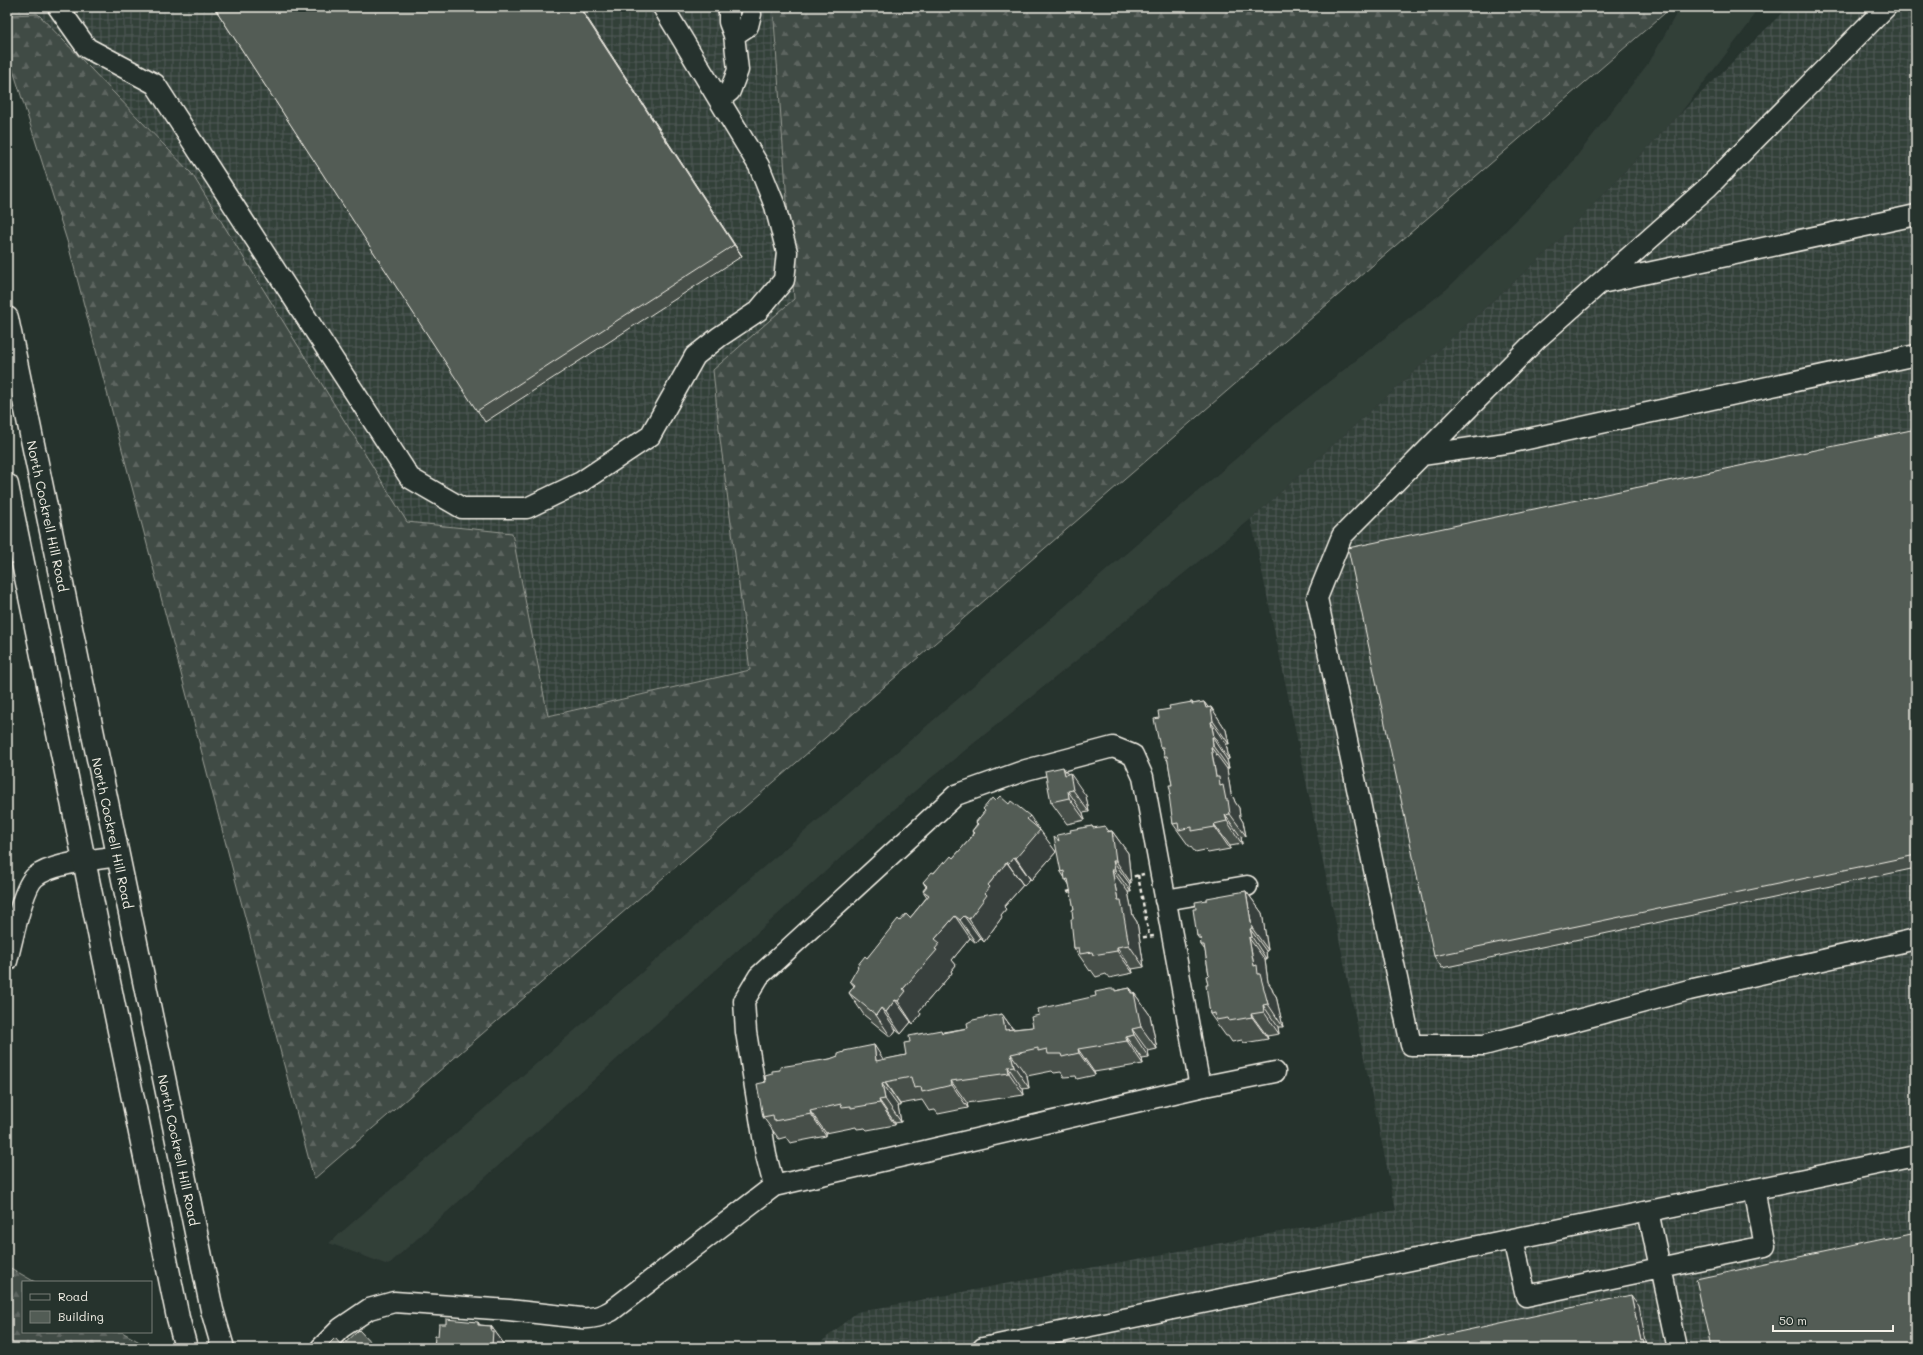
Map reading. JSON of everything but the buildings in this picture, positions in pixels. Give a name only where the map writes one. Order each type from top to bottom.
[{"type":"main road","name":"North Cockrell Hill Road","points":[[7,318],[212,1310],[222,1348]]},
{"type":"main road","points":[[7,485],[178,1318],[186,1348]]},
{"type":"lane","points":[[58,7],[86,48],[155,84],[410,478],[462,508],[527,508],[581,482],[650,436],[695,356],[719,337],[758,311],[784,280],[787,252],[775,206],[759,166],[663,7]]},
{"type":"lane","points":[[1886,7],[1708,187],[1537,339],[1342,536],[1317,598],[1410,1045],[1484,1045],[1689,990],[1916,939]]},
{"type":"lane","points":[[719,100],[730,91],[738,70],[734,35],[729,22],[729,9]]},
{"type":"lane","points":[[734,35],[748,26],[751,14]]},
{"type":"lane","points":[[1599,283],[1916,216]]},
{"type":"lane","points":[[1422,455],[1513,442],[1916,355]]},
{"type":"lane","points":[[774,1186],[766,1155],[746,1032],[744,1001],[759,976],[956,795],[1026,770],[1113,747],[1133,755],[1143,776],[1200,1086]]},
{"type":"lane","points":[[7,961],[25,895],[34,878],[47,870],[118,856]]},
{"type":"lane","points":[[1166,900],[1247,886]]},
{"type":"lane","points":[[321,1348],[341,1328],[369,1309],[394,1302],[509,1310],[592,1319],[601,1316],[617,1306],[774,1186],[1200,1086],[1275,1072]]},
{"type":"lane","points":[[983,1348],[1916,1156]]},
{"type":"lane","points":[[1513,1239],[1526,1296],[1765,1246],[1754,1189]]},
{"type":"lane","points":[[1648,1211],[1677,1348]]},
{"type":"path","points":[[1124,878],[1160,870]]},
{"type":"path","points":[[1138,875],[1149,936]]},
{"type":"path","points":[[1067,892],[1081,889]]},
{"type":"path","points":[[1134,938],[1172,933]]},
{"type":"shaded area","points":[[7,7],[773,7],[794,300],[713,371],[720,439],[750,670],[547,716],[512,533],[407,522],[192,174],[39,14],[7,15]]},
{"type":"shaded area","points":[[1680,7],[1757,7],[1749,24],[1679,115],[1555,245],[1251,519],[916,790],[388,1265],[329,1243],[1285,416],[1447,289],[1563,174],[1650,61]]},
{"type":"shaded area","points":[[1788,7],[1916,7],[1916,1348],[814,1348],[857,1312],[1396,1210],[1251,519],[1555,245],[1679,115]]},
{"type":"green space","points":[[773,7],[1672,7],[314,1179],[68,244],[7,51],[7,15],[38,14],[192,174],[407,522],[512,533],[548,716],[750,670],[720,439],[713,370],[794,299]]},
{"type":"green space","points":[[7,1266],[33,1281],[22,1281],[22,1333],[124,1333],[143,1344],[139,1348],[7,1348]]}]
